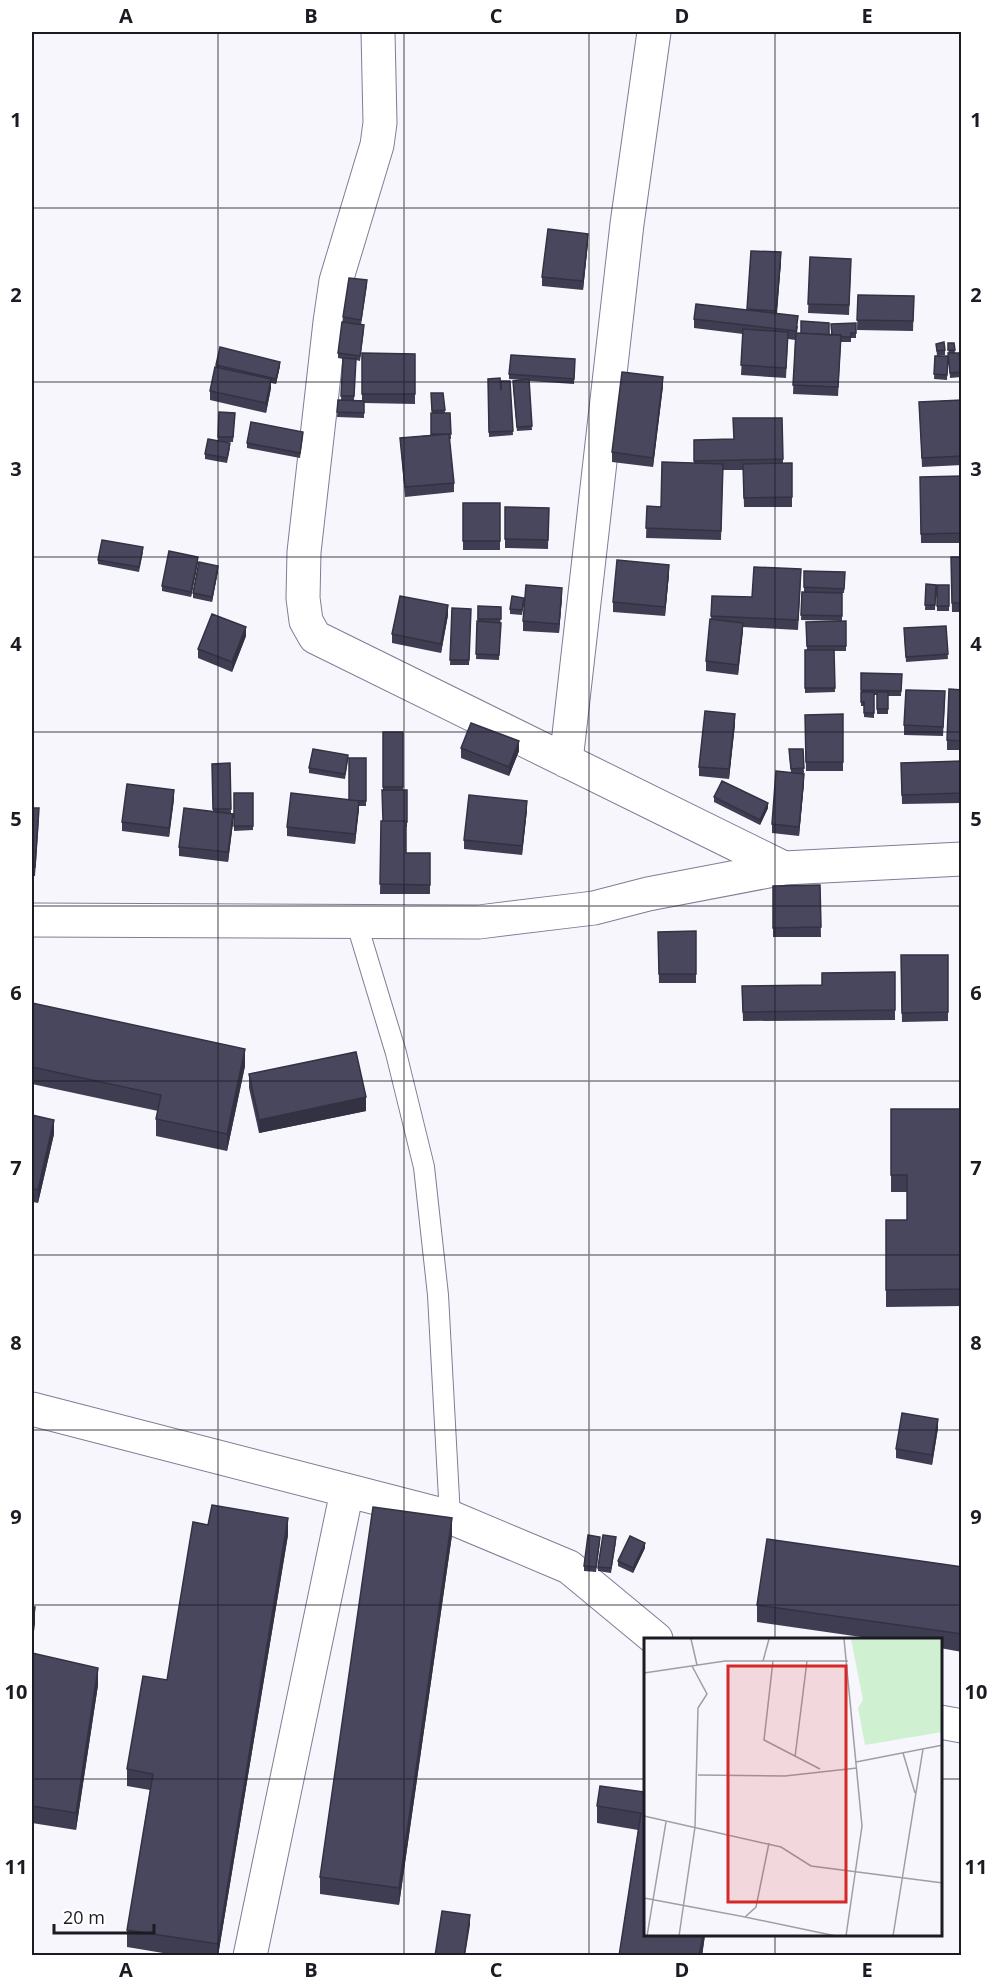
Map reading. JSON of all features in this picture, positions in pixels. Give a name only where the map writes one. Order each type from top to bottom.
[{"type":"street","points":[[378,32],[380,123],[377,145],[336,281],[304,552],[303,598],[306,621],[315,637],[784,868]]},
{"type":"street","points":[[566,761],[627,224],[654,32]]},
{"type":"street","points":[[32,920],[479,922],[582,909],[784,868],[962,860]]},
{"type":"street","points":[[32,1409],[450,1517],[569,1567],[655,1638]]},
{"type":"street","points":[[250,1956],[347,1491]]},
{"type":"street","points":[[942,1722],[962,1726]]},
{"type":"lane","points":[[356,921],[396,1053],[424,1167],[438,1295],[450,1517]]},
{"type":"building","points":[[548,229],[588,234],[583,281],[542,277]]},
{"type":"building","points":[[751,251],[781,252],[776,311],[747,309]]},
{"type":"building","points":[[810,257],[851,259],[849,305],[808,304]]},
{"type":"building","points":[[349,278],[367,280],[361,320],[343,317]]},
{"type":"building","points":[[858,295],[914,296],[913,321],[857,320]]},
{"type":"building","points":[[696,304],[798,316],[796,331],[694,319]]},
{"type":"building","points":[[801,321],[829,323],[829,335],[801,333]]},
{"type":"building","points":[[342,322],[364,325],[360,356],[338,353]]},
{"type":"building","points":[[856,323],[856,333],[851,333],[851,337],[832,335],[831,324]]},
{"type":"building","points":[[743,329],[788,332],[786,368],[741,365]]},
{"type":"building","points":[[796,333],[841,335],[838,387],[793,385]]},
{"type":"building","points":[[944,342],[945,350],[937,351],[936,344]]},
{"type":"building","points":[[948,343],[954,343],[955,350],[948,350]]},
{"type":"building","points":[[220,347],[280,362],[276,379],[216,365]]},
{"type":"building","points":[[362,353],[415,354],[415,394],[362,394]]},
{"type":"building","points":[[948,353],[959,353],[961,372],[950,373]]},
{"type":"building","points":[[511,355],[575,359],[574,379],[509,374]]},
{"type":"building","points":[[935,356],[948,356],[947,375],[934,374]]},
{"type":"building","points":[[343,358],[356,359],[354,396],[341,396]]},
{"type":"building","points":[[215,367],[271,379],[266,403],[210,391]]},
{"type":"building","points":[[622,372],[663,377],[653,458],[612,452]]},
{"type":"building","points":[[500,378],[501,391],[501,381],[510,381],[513,431],[489,432],[488,379]]},
{"type":"building","points":[[529,379],[532,426],[517,427],[513,381]]},
{"type":"building","points":[[431,393],[443,393],[445,410],[432,411]]},
{"type":"building","points":[[338,400],[364,401],[364,413],[337,412]]},
{"type":"building","points":[[962,400],[962,456],[922,458],[919,402]]},
{"type":"building","points":[[219,412],[235,413],[233,437],[218,437]]},
{"type":"building","points":[[431,413],[450,413],[451,434],[431,434]]},
{"type":"building","points":[[733,418],[782,418],[783,459],[694,461],[694,440],[734,439]]},
{"type":"building","points":[[251,422],[303,432],[300,453],[247,443]]},
{"type":"building","points":[[449,434],[454,483],[405,487],[400,438]]},
{"type":"building","points":[[208,439],[230,443],[227,458],[205,454]]},
{"type":"building","points":[[662,462],[723,464],[721,531],[646,528],[647,506],[661,507]]},
{"type":"building","points":[[792,463],[792,497],[744,498],[743,464]]},
{"type":"building","points":[[962,476],[962,533],[921,534],[920,477]]},
{"type":"building","points":[[463,503],[500,503],[500,541],[463,541]]},
{"type":"building","points":[[505,507],[549,508],[548,540],[505,539]]},
{"type":"building","points":[[102,540],[143,547],[139,567],[98,560]]},
{"type":"building","points":[[169,551],[198,557],[191,592],[162,586]]},
{"type":"building","points":[[951,557],[962,557],[962,603],[952,603]]},
{"type":"building","points":[[617,560],[669,565],[665,607],[613,602]]},
{"type":"building","points":[[199,562],[218,566],[212,597],[193,593]]},
{"type":"building","points":[[754,567],[801,569],[798,620],[711,616],[712,596],[752,597]]},
{"type":"building","points":[[804,571],[845,572],[844,589],[804,587]]},
{"type":"building","points":[[926,584],[936,585],[935,605],[925,605]]},
{"type":"building","points":[[526,585],[562,588],[559,624],[523,621]]},
{"type":"building","points":[[937,585],[949,585],[949,606],[937,606]]},
{"type":"building","points":[[802,592],[842,593],[842,616],[801,615]]},
{"type":"building","points":[[400,596],[448,605],[441,644],[392,634]]},
{"type":"building","points":[[512,596],[524,598],[522,610],[510,609]]},
{"type":"building","points":[[478,606],[501,607],[501,619],[478,619]]},
{"type":"building","points":[[452,608],[471,609],[469,660],[450,660]]},
{"type":"building","points":[[212,614],[246,627],[232,662],[198,649]]},
{"type":"building","points":[[710,619],[743,623],[738,665],[706,661]]},
{"type":"building","points":[[477,621],[501,623],[499,655],[476,654]]},
{"type":"building","points":[[846,621],[846,646],[807,646],[806,622]]},
{"type":"building","points":[[946,626],[948,654],[906,657],[904,628]]},
{"type":"building","points":[[805,650],[834,650],[835,688],[805,688]]},
{"type":"building","points":[[861,673],[902,674],[901,691],[861,690]]},
{"type":"building","points":[[949,689],[962,690],[962,741],[947,740]]},
{"type":"building","points":[[906,690],[945,691],[943,727],[904,725]]},
{"type":"building","points":[[861,692],[874,692],[874,713],[864,713]]},
{"type":"building","points":[[877,692],[888,692],[888,709],[877,709]]},
{"type":"building","points":[[705,711],[735,714],[729,769],[699,767]]},
{"type":"building","points":[[843,714],[843,762],[806,762],[805,715]]},
{"type":"building","points":[[471,723],[519,741],[509,767],[461,748]]},
{"type":"building","points":[[383,732],[403,732],[403,787],[383,787]]},
{"type":"building","points":[[313,749],[348,755],[345,774],[309,768]]},
{"type":"building","points":[[789,749],[803,749],[804,768],[791,769]]},
{"type":"building","points":[[349,758],[366,758],[366,801],[349,800]]},
{"type":"building","points":[[962,761],[962,793],[902,795],[901,763]]},
{"type":"building","points":[[230,763],[231,809],[213,809],[212,764]]},
{"type":"building","points":[[776,771],[804,774],[799,827],[772,824]]},
{"type":"building","points":[[722,781],[768,803],[760,820],[714,797]]},
{"type":"building","points":[[127,784],[174,790],[169,828],[122,822]]},
{"type":"building","points":[[382,790],[407,790],[407,822],[383,821]]},
{"type":"building","points":[[234,793],[253,793],[253,826],[234,826]]},
{"type":"building","points":[[291,793],[359,801],[355,834],[287,827]]},
{"type":"building","points":[[469,795],[527,801],[522,846],[464,840]]},
{"type":"building","points":[[32,808],[39,808],[35,867],[32,866]]},
{"type":"building","points":[[184,808],[233,814],[228,852],[179,847]]},
{"type":"building","points":[[381,821],[406,821],[406,853],[430,853],[430,885],[380,884]]},
{"type":"building","points":[[820,885],[821,927],[773,928],[773,886]]},
{"type":"building","points":[[696,931],[696,974],[659,974],[658,932]]},
{"type":"building","points":[[901,955],[948,955],[948,1012],[902,1013]]},
{"type":"building","points":[[895,972],[895,1010],[743,1012],[742,986],[822,985],[822,973]]},
{"type":"building","points":[[32,1003],[245,1049],[227,1134],[156,1119],[161,1095],[32,1067]]},
{"type":"building","points":[[356,1052],[366,1097],[259,1120],[249,1074]]},
{"type":"building","points":[[891,1109],[962,1109],[962,1289],[886,1290],[886,1220],[907,1220],[907,1175],[891,1175]]},
{"type":"building","points":[[32,1115],[54,1120],[38,1190],[32,1188]]},
{"type":"building","points":[[902,1413],[938,1419],[932,1455],[896,1449]]},
{"type":"building","points":[[212,1505],[288,1518],[218,1944],[127,1930],[153,1774],[127,1769],[143,1676],[167,1680],[193,1522],[208,1525]]},
{"type":"building","points":[[373,1507],[452,1518],[399,1888],[320,1877]]},
{"type":"building","points":[[588,1535],[600,1537],[596,1567],[584,1566]]},
{"type":"building","points":[[603,1535],[616,1537],[611,1568],[598,1567]]},
{"type":"building","points":[[630,1536],[645,1543],[633,1568],[618,1561]]},
{"type":"building","points":[[767,1539],[962,1567],[962,1634],[757,1605]]},
{"type":"building","points":[[32,1607],[35,1607],[32,1630]]},
{"type":"building","points":[[32,1653],[98,1668],[76,1813],[32,1806]]},
{"type":"building","points":[[600,1786],[644,1792],[644,1936],[703,1936],[699,1956],[619,1956],[641,1813],[597,1806]]},
{"type":"building","points":[[442,1911],[470,1915],[464,1956],[435,1956]]}]
